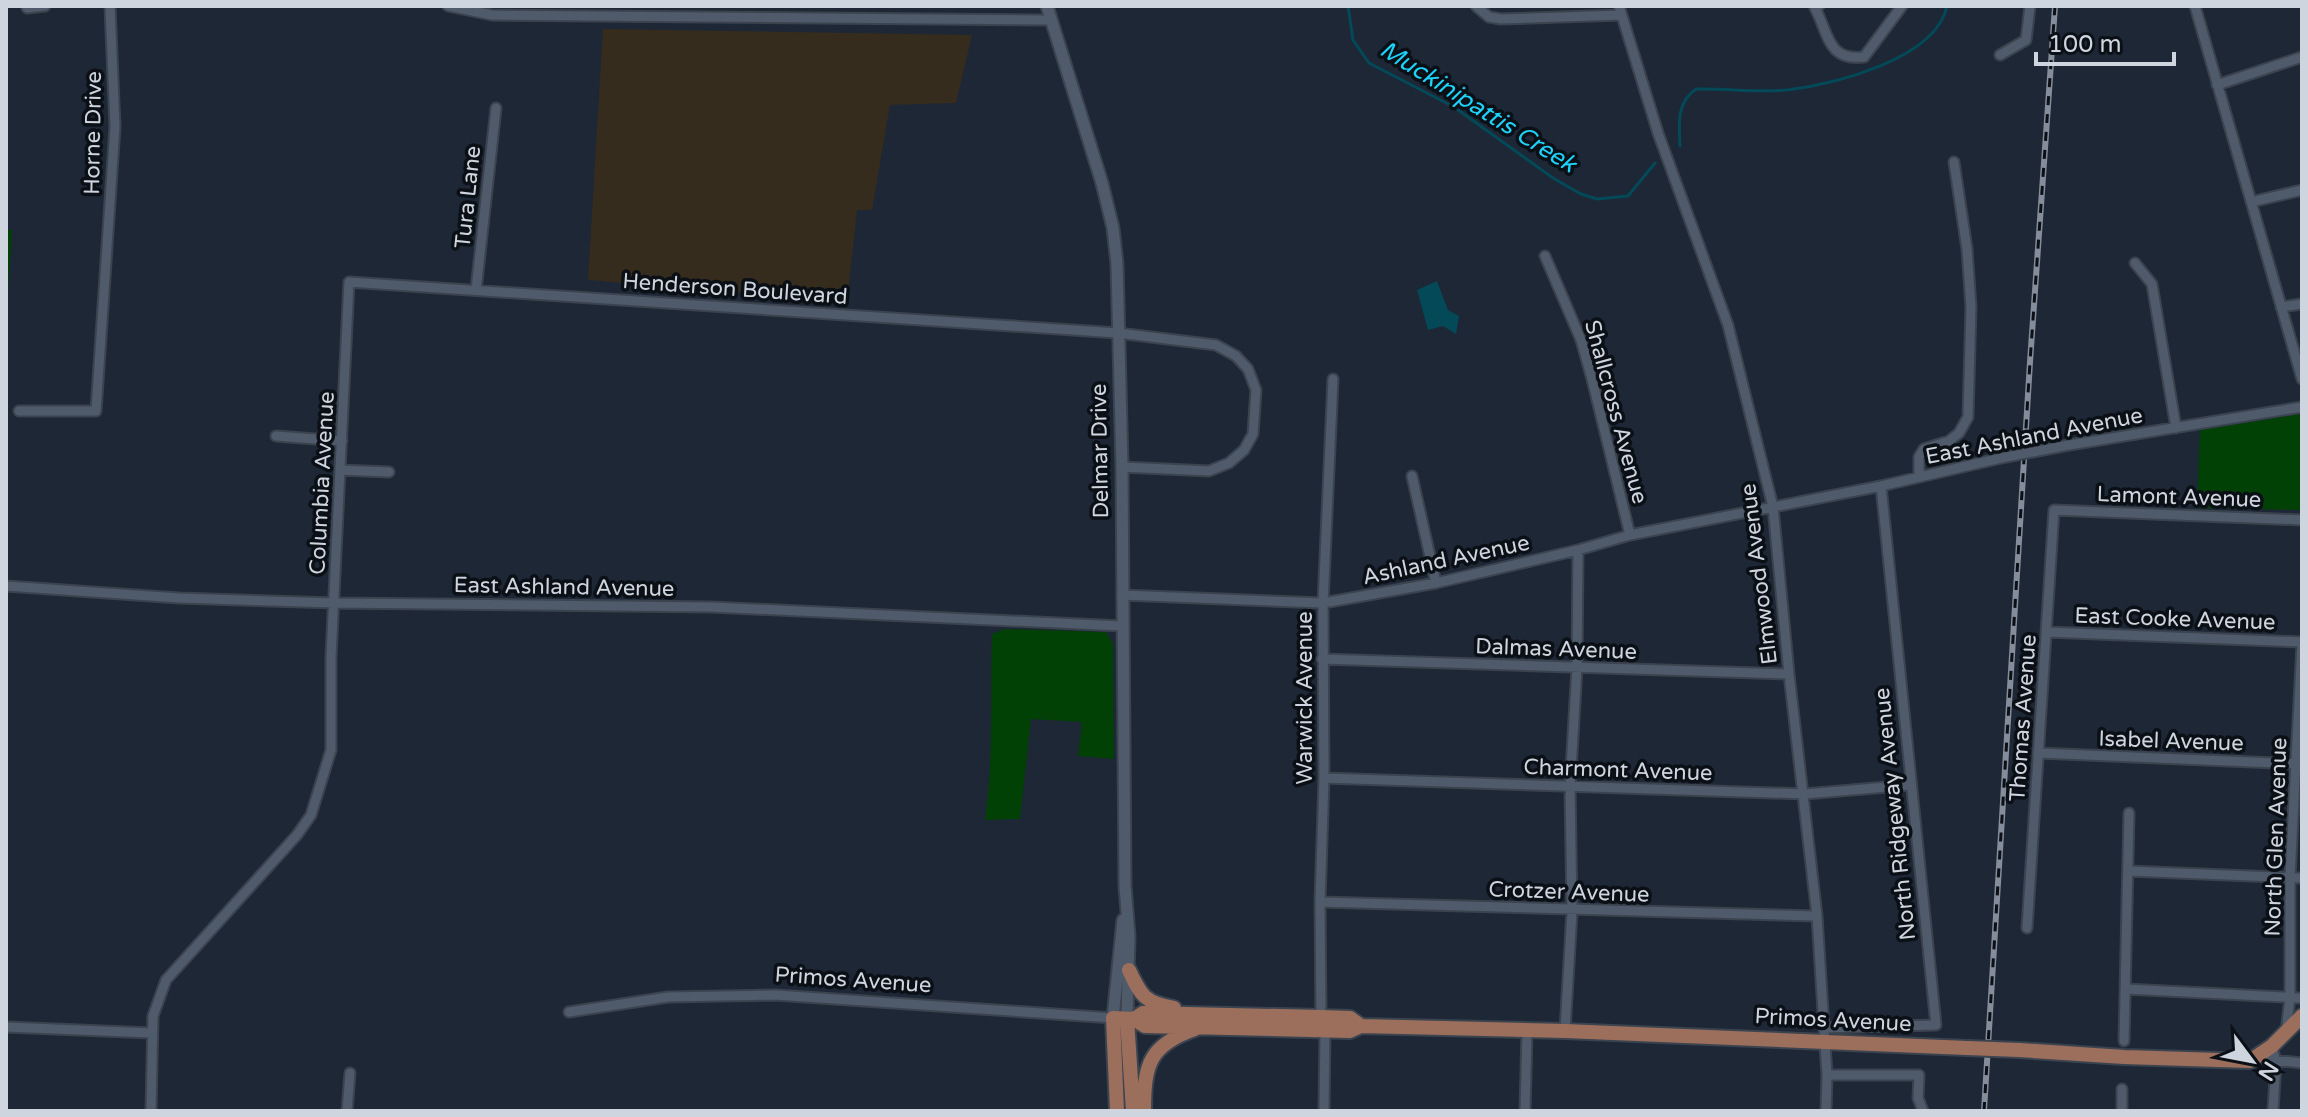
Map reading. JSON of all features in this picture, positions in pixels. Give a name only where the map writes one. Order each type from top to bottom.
[{"type":"main road","points":[[1129,970],[1138,989],[1149,1002],[1202,1020]]},
{"type":"main road","name":"Primos Avenue","points":[[1125,1019],[1143,1013],[1202,1020],[1323,1023],[1350,1018],[1361,1026],[1824,1035],[1967,1048],[2240,1061],[2256,1058]]},
{"type":"main road","points":[[2256,1058],[2302,1016]]},
{"type":"main road","points":[[1117,1111],[1125,1019]]},
{"type":"main road","points":[[1125,1019],[1133,1111]]},
{"type":"main road","points":[[1144,1111],[1146,1075],[1156,1051],[1202,1020]]},
{"type":"street","points":[[27,8],[45,6]]},
{"type":"street","name":"Horne Drive","points":[[19,411],[96,411],[115,127],[110,6]]},
{"type":"street","points":[[448,6],[492,15],[581,12],[1051,20]]},
{"type":"street","name":"Delmar Drive","points":[[1047,6],[1113,228],[1117,264],[1122,467],[1125,1019]]},
{"type":"street","points":[[1476,6],[1489,17],[1501,19],[1620,10]]},
{"type":"street","points":[[1817,7],[1829,41],[1840,55],[1850,58],[1864,57],[1902,6]]},
{"type":"street","points":[[2000,55],[2026,40],[2030,6]]},
{"type":"street","points":[[2195,6],[2302,379]]},
{"type":"street","name":"Elmwood Avenue","points":[[1620,10],[1658,133],[1728,325],[1773,507],[1817,916],[1827,1075],[1826,1111]]},
{"type":"street","points":[[2217,85],[2302,57]]},
{"type":"street","name":"Tura Lane","points":[[476,290],[496,108]]},
{"type":"street","points":[[1919,476],[1919,457],[1924,449],[1949,441],[1959,433],[1968,417],[1971,307],[1967,249],[1954,162]]},
{"type":"street","points":[[2251,202],[2302,190]]},
{"type":"street","name":"Shallcross Avenue","points":[[1545,256],[1581,340],[1630,535]]},
{"type":"street","points":[[2135,263],[2152,284],[2176,428]]},
{"type":"street","name":"Henderson Boulevard","points":[[349,282],[1118,333],[1216,345],[1236,356],[1248,369],[1256,390],[1253,434],[1244,450],[1229,463],[1209,471],[1122,467]]},
{"type":"street","name":"Columbia Avenue","points":[[151,1111],[153,1016],[166,980],[297,835],[311,815],[331,750],[331,686],[349,282]]},
{"type":"street","points":[[2281,307],[2302,304]]},
{"type":"street","name":"Warwick Avenue","points":[[1324,1111],[1320,902],[1324,778],[1322,659],[1333,379]]},
{"type":"street","name":"East Ashland Avenue","points":[[1773,507],[2069,445],[2302,407]]},
{"type":"street","points":[[276,436],[342,441]]},
{"type":"street","points":[[340,470],[389,472]]},
{"type":"street","points":[[1412,476],[1436,583]]},
{"type":"street","name":"North Ridgeway Avenue","points":[[1824,1035],[1936,1025],[1881,486]]},
{"type":"street","name":"Ashland Avenue","points":[[1122,595],[1323,603],[1436,583],[1630,535],[1773,507]]},
{"type":"street","name":"Lamont Avenue","points":[[2054,510],[2302,520]]},
{"type":"street","name":"Thomas Avenue","points":[[2027,928],[2054,510]]},
{"type":"street","points":[[1565,1031],[1572,911],[1570,787],[1577,667],[1578,550]]},
{"type":"street","name":"East Ashland Avenue","points":[[6,586],[179,598],[711,607],[1122,626]]},
{"type":"street","name":"East Cooke Avenue","points":[[2046,632],[2302,643]]},
{"type":"street","name":"North Glen Avenue","points":[[2286,1032],[2290,997],[2290,877],[2299,764],[2302,643]]},
{"type":"street","name":"Dalmas Avenue","points":[[1322,659],[1789,674]]},
{"type":"street","name":"Isabel Avenue","points":[[2038,753],[2299,764]]},
{"type":"street","name":"Charmont Avenue","points":[[1324,778],[1805,794],[1910,785]]},
{"type":"street","points":[[2124,1041],[2129,813]]},
{"type":"street","points":[[2128,871],[2302,878]]},
{"type":"street","name":"Crotzer Avenue","points":[[1320,902],[1817,916]]},
{"type":"street","name":"Delmar Drive","points":[[1125,905],[1129,936],[1125,1019]]},
{"type":"street","points":[[2126,989],[2302,998]]},
{"type":"street","name":"Primos Avenue","points":[[569,1012],[668,997],[776,995],[1125,1019]]},
{"type":"street","points":[[6,1027],[152,1033]]},
{"type":"street","points":[[1525,1111],[1527,1031]]},
{"type":"street","points":[[2272,1046],[2276,1062],[2273,1111]]},
{"type":"street","name":"Primos Avenue","points":[[2256,1058],[2302,1063]]},
{"type":"street","points":[[347,1111],[350,1073]]},
{"type":"street","points":[[1827,1075],[1919,1075],[1918,1098],[1923,1111]]},
{"type":"street","points":[[2122,1089],[2122,1111]]},
{"type":"shaded area","points":[[603,29],[972,35],[956,103],[890,105],[872,210],[857,210],[847,301],[588,280]]},
{"type":"green space","points":[[6,230],[12,230],[6,322]]},
{"type":"green space","points":[[2300,414],[2301,510],[2197,508],[2200,430]]},
{"type":"green space","points":[[1005,629],[1106,632],[1113,644],[1114,759],[1078,756],[1082,722],[1031,719],[1020,819],[985,820],[991,750],[992,634]]},
{"type":"water","points":[[1437,281],[1448,310],[1459,316],[1456,334],[1443,326],[1428,330],[1417,290]]},
{"type":"waterway","name":"Muckinipattis Creek","points":[[1348,6],[1353,40],[1369,63],[1454,107],[1553,178],[1581,194],[1597,199],[1628,196],[1655,163]]},
{"type":"waterway","name":"Muckinipattis Creek","points":[[1680,146],[1682,107],[1696,89],[1787,90],[1856,75],[1881,66],[1924,41],[1939,25],[1947,6]]},
{"type":"railway","points":[[1984,1111],[2055,6]]}]
